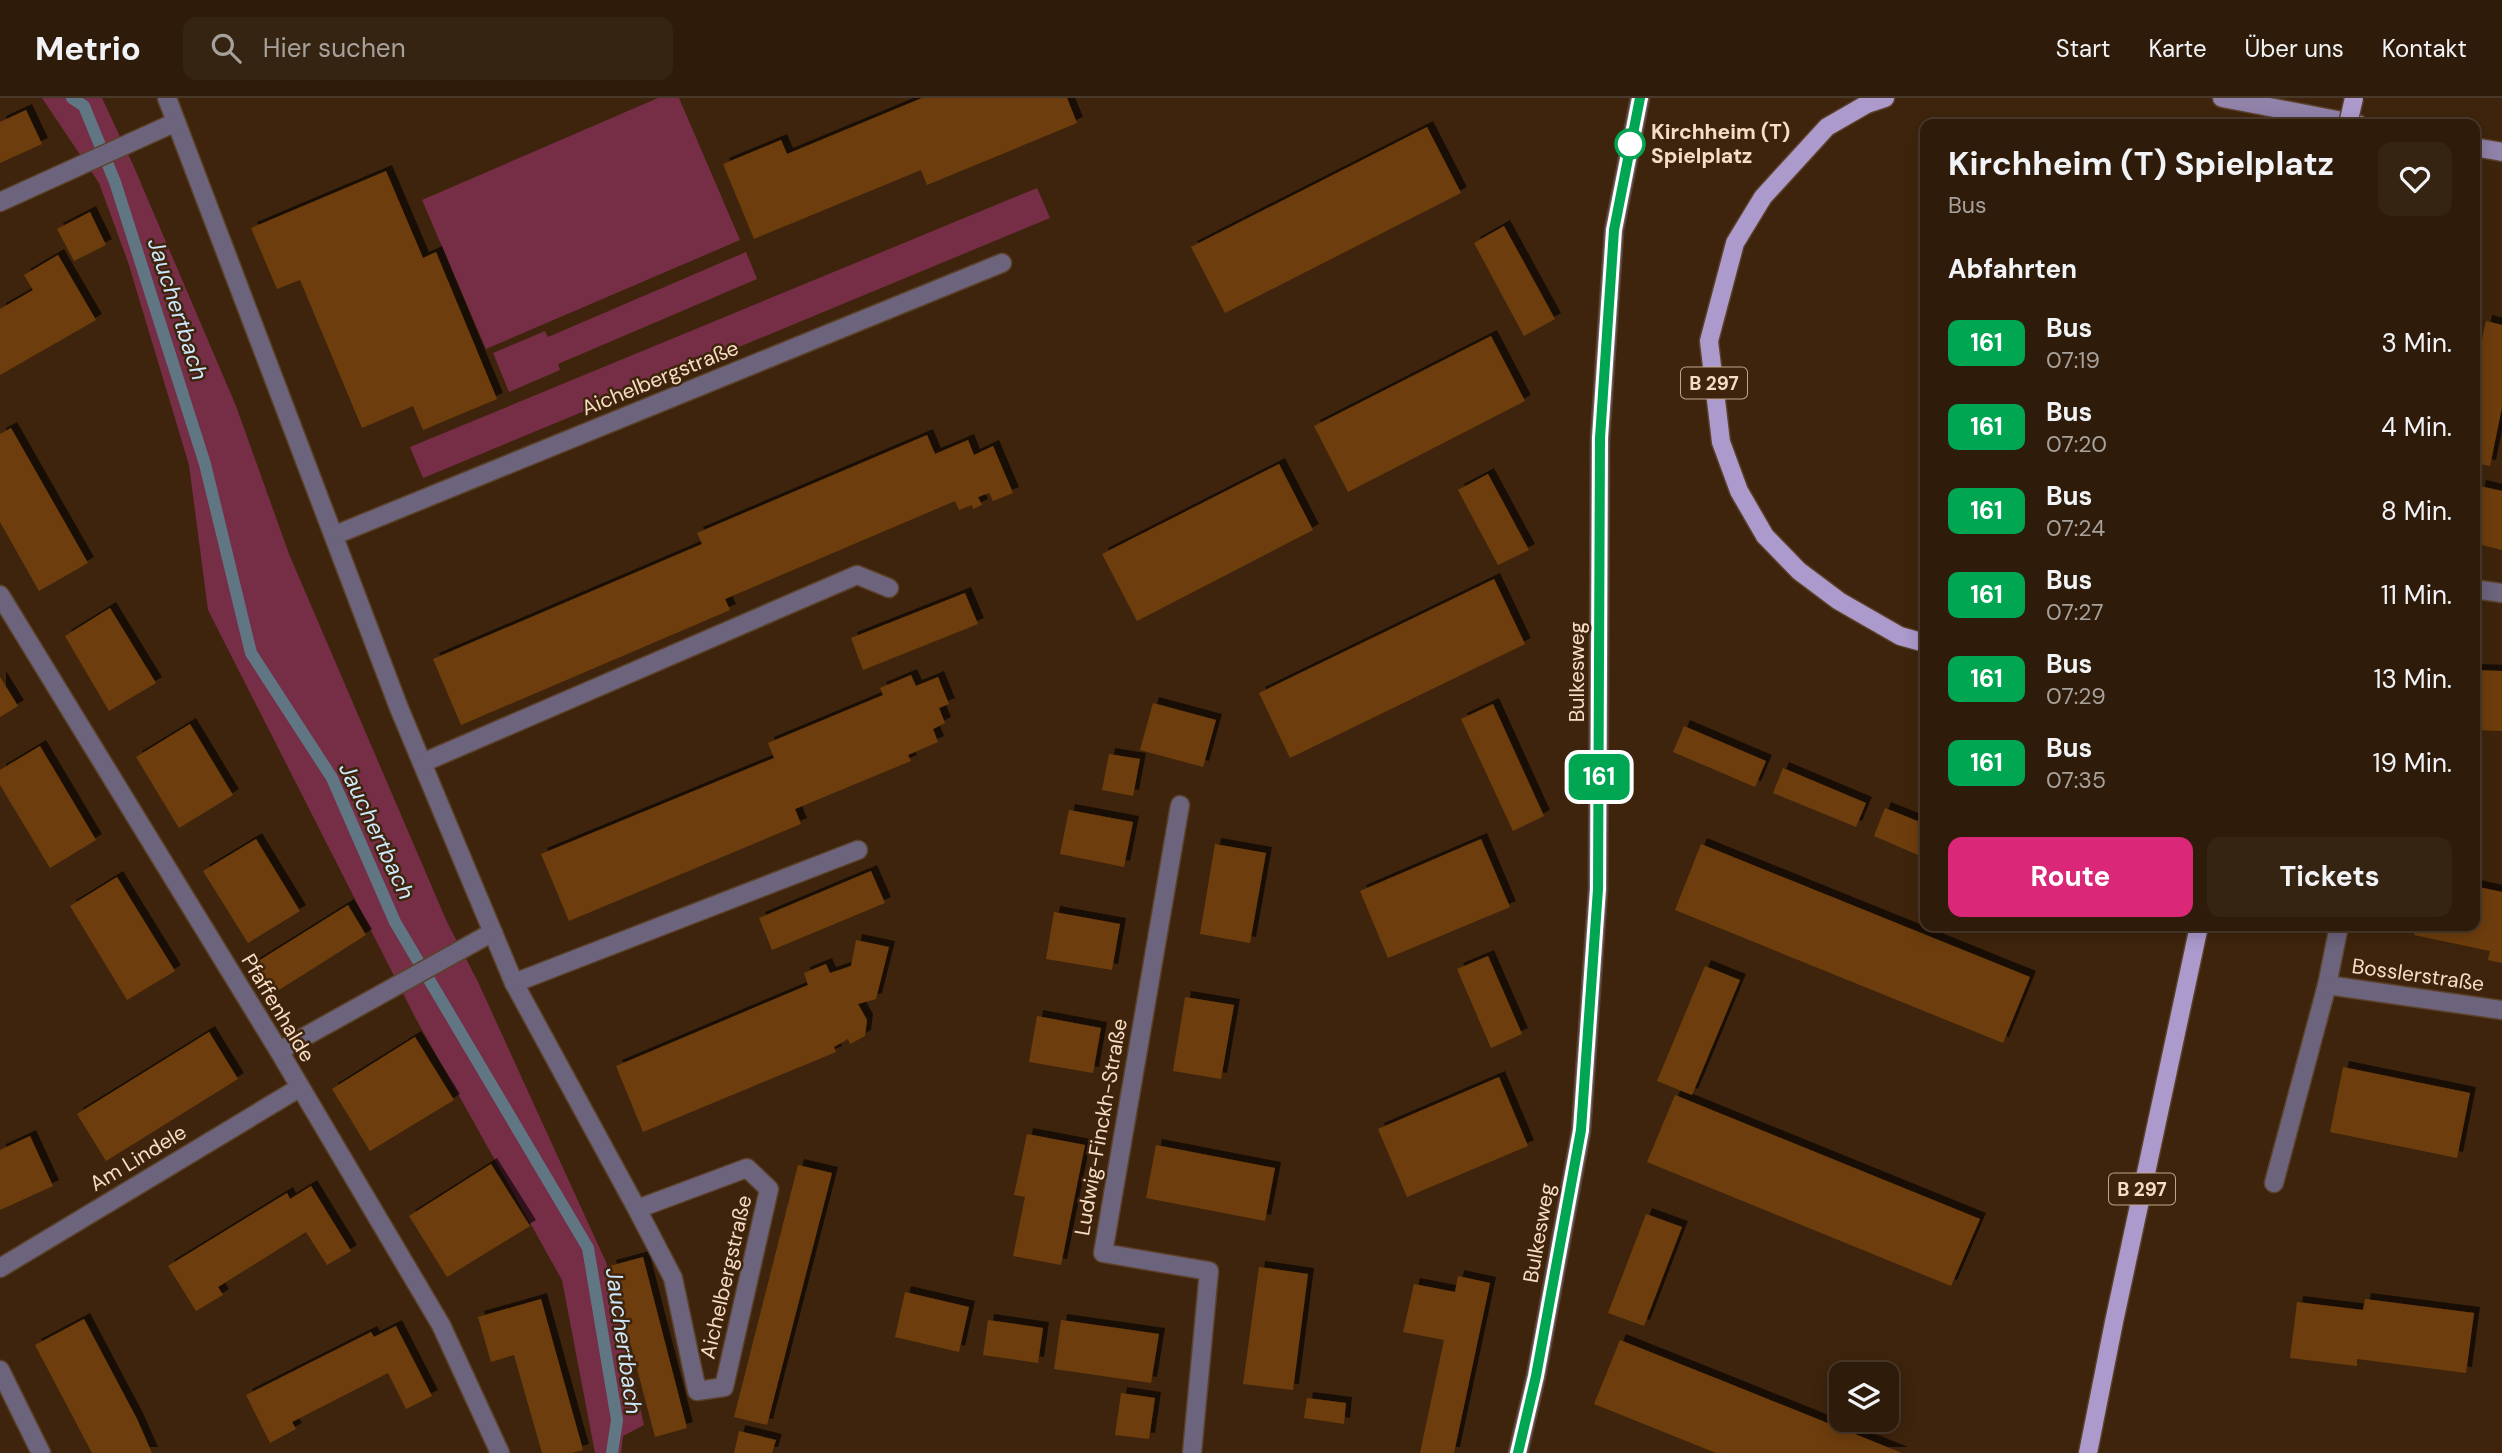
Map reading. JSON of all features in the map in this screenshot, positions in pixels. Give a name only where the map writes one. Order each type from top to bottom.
[{"type":"main road","name":"B 297","points":[[1885,98],[1867,104],[1828,127],[1763,197],[1735,243],[1709,341],[1721,442],[1739,491],[1765,536],[1799,571],[1839,601],[1900,636],[1920,642]]},
{"type":"main road","points":[[2222,98],[2332,119]]},
{"type":"main road","points":[[2349,119],[2354,98]]},
{"type":"main road","points":[[2480,148],[2502,152]]},
{"type":"main road","name":"B 297","points":[[2088,1453],[2198,931]]},
{"type":"street","name":"Aichelbergstraße","points":[[167,98],[399,708],[514,983],[673,1278],[697,1391],[724,1387],[769,1189],[747,1168],[637,1209]]},
{"type":"street","name":"Bulkesweg","points":[[1518,1453],[1536,1376],[1581,1130],[1598,889],[1601,425],[1614,230],[1640,98]]},
{"type":"street","points":[[0,202],[176,122]]},
{"type":"street","name":"Aichelbergstraße","points":[[335,535],[1002,263]]},
{"type":"street","points":[[422,763],[857,575],[889,588]]},
{"type":"street","points":[[2480,590],[2502,593]]},
{"type":"street","name":"Pfaffenhalde","points":[[0,595],[279,1051],[441,1325],[500,1453]]},
{"type":"street","name":"Ludwig-Finckh-Straße","points":[[1180,805],[1103,1253],[1209,1271],[1192,1453]]},
{"type":"street","points":[[514,983],[858,850]]},
{"type":"street","points":[[2274,1183],[2327,985],[2338,931]]},
{"type":"street","points":[[279,1051],[493,932]]},
{"type":"street","name":"Bosslerstraße","points":[[2327,985],[2502,1010]]},
{"type":"street","name":"Am Lindele","points":[[0,1268],[299,1088]]},
{"type":"street","points":[[0,1370],[41,1453]]},
{"type":"shaded area","points":[[42,98],[102,98],[236,406],[289,554],[447,922],[478,982],[606,1262],[644,1425],[623,1436],[621,1453],[595,1453],[562,1280],[416,1019],[208,610],[189,465],[128,262],[99,183]]},
{"type":"shaded area","points":[[658,98],[679,98],[740,240],[486,349],[422,200]]},
{"type":"shaded area","points":[[1037,188],[1050,218],[423,478],[410,447]]},
{"type":"shaded area","points":[[746,252],[757,279],[558,364],[560,370],[509,392],[493,353],[545,331],[548,337]]},
{"type":"building","points":[[922,98],[1067,98],[1077,123],[927,185],[921,170],[754,239],[723,164],[781,140],[787,154]]},
{"type":"building","points":[[26,110],[42,144],[0,163],[0,122]]},
{"type":"building","points":[[1427,127],[1461,193],[1225,313],[1191,247]]},
{"type":"building","points":[[386,171],[423,258],[436,252],[497,399],[423,430],[413,406],[362,428],[300,280],[277,289],[251,228]]},
{"type":"building","points":[[90,212],[106,245],[74,261],[57,229]]},
{"type":"building","points":[[1504,226],[1555,319],[1524,336],[1474,243]]},
{"type":"building","points":[[58,255],[96,320],[0,375],[0,309],[33,290],[24,275]]},
{"type":"building","points":[[2486,321],[2502,325],[2502,407],[2490,466],[2480,464],[2480,348]]},
{"type":"building","points":[[1491,336],[1525,401],[1348,492],[1314,426]]},
{"type":"building","points":[[11,428],[88,563],[39,591],[0,522],[0,434]]},
{"type":"building","points":[[927,435],[935,454],[968,440],[974,455],[993,446],[1013,493],[993,501],[989,493],[978,497],[982,505],[973,509],[972,505],[959,510],[955,501],[725,599],[730,610],[461,725],[433,659],[702,544],[697,533]]},
{"type":"building","points":[[1279,464],[1313,530],[1137,621],[1102,554]]},
{"type":"building","points":[[1488,474],[1529,550],[1498,565],[1458,490]]},
{"type":"building","points":[[2480,486],[2502,491],[2502,550],[2480,544]]},
{"type":"building","points":[[1494,579],[1525,644],[1290,758],[1259,693]]},
{"type":"building","points":[[965,593],[978,624],[863,670],[851,638]]},
{"type":"building","points":[[110,608],[156,683],[109,711],[65,636]]},
{"type":"building","points":[[2480,670],[2502,671],[2502,731],[2480,730]]},
{"type":"building","points":[[911,675],[916,686],[938,677],[949,704],[939,708],[945,723],[933,729],[938,742],[908,755],[911,761],[795,809],[801,824],[569,921],[541,854],[774,758],[768,743],[883,695],[880,688]]},
{"type":"building","points":[[0,677],[18,706],[0,717]]},
{"type":"building","points":[[1153,703],[1216,720],[1203,767],[1140,750]]},
{"type":"building","points":[[1493,704],[1544,816],[1513,831],[1461,719]]},
{"type":"building","points":[[190,724],[233,795],[179,828],[136,757]]},
{"type":"building","points":[[1684,726],[1766,761],[1755,787],[1673,752]]},
{"type":"building","points":[[40,746],[96,840],[50,868],[0,785],[0,770]]},
{"type":"building","points":[[1109,754],[1140,759],[1133,796],[1102,790]]},
{"type":"building","points":[[1783,768],[1866,803],[1856,827],[1773,793]]},
{"type":"building","points":[[1885,808],[1920,822],[1920,856],[1874,836]]},
{"type":"building","points":[[1069,810],[1133,822],[1124,867],[1060,854]]},
{"type":"building","points":[[256,839],[300,911],[248,943],[203,871]]},
{"type":"building","points":[[1481,839],[1510,907],[1388,958],[1360,891]]},
{"type":"building","points":[[1215,844],[1266,853],[1250,943],[1200,934]]},
{"type":"building","points":[[1701,844],[2030,977],[2003,1043],[1675,910]]},
{"type":"building","points":[[871,871],[885,903],[772,950],[759,918]]},
{"type":"building","points":[[117,877],[175,971],[127,1000],[70,906]]},
{"type":"building","points":[[2480,887],[2502,892],[2502,963],[2488,960],[2490,951],[2414,935],[2415,931],[2480,931]]},
{"type":"building","points":[[348,905],[366,935],[271,995],[252,965]]},
{"type":"building","points":[[1054,912],[1120,924],[1112,970],[1046,959]]},
{"type":"building","points":[[856,940],[889,947],[876,999],[858,1004],[867,1020],[865,1036],[850,1044],[848,1039],[834,1047],[836,1052],[643,1132],[616,1066],[808,985],[804,973],[826,964],[830,973],[851,966]]},
{"type":"building","points":[[1488,956],[1522,1034],[1491,1048],[1457,969]]},
{"type":"building","points":[[1705,966],[1740,980],[1692,1095],[1657,1081]]},
{"type":"building","points":[[1185,997],[1234,1005],[1221,1079],[1173,1071]]},
{"type":"building","points":[[1037,1016],[1101,1028],[1093,1073],[1029,1062]]},
{"type":"building","points":[[209,1032],[238,1079],[106,1161],[77,1114]]},
{"type":"building","points":[[415,1037],[454,1100],[370,1151],[332,1089]]},
{"type":"building","points":[[2343,1067],[2470,1093],[2457,1158],[2330,1132]]},
{"type":"building","points":[[1499,1077],[1528,1146],[1407,1197],[1378,1129]]},
{"type":"building","points":[[1675,1095],[1980,1219],[1951,1286],[1647,1162]]},
{"type":"building","points":[[1027,1134],[1085,1145],[1061,1265],[1013,1256],[1025,1197],[1014,1195]]},
{"type":"building","points":[[30,1136],[53,1186],[0,1210],[0,1150]]},
{"type":"building","points":[[1156,1145],[1275,1168],[1265,1221],[1146,1198]]},
{"type":"building","points":[[491,1164],[530,1226],[447,1277],[409,1216]]},
{"type":"building","points":[[798,1165],[832,1173],[767,1425],[734,1417]]},
{"type":"building","points":[[311,1186],[351,1251],[327,1265],[306,1232],[218,1287],[223,1295],[196,1311],[168,1266],[287,1193],[290,1199]]},
{"type":"building","points":[[1646,1214],[1682,1227],[1644,1326],[1608,1313]]},
{"type":"building","points":[[643,1257],[687,1428],[655,1437],[610,1266]]},
{"type":"building","points":[[1259,1267],[1308,1274],[1293,1390],[1243,1384]]},
{"type":"building","points":[[1458,1276],[1490,1283],[1454,1453],[1420,1453],[1444,1340],[1403,1332],[1414,1284],[1455,1292]]},
{"type":"building","points":[[905,1292],[969,1307],[959,1352],[895,1337]]},
{"type":"building","points":[[541,1299],[583,1450],[572,1453],[542,1453],[514,1355],[491,1362],[478,1317]]},
{"type":"building","points":[[2365,1299],[2474,1313],[2466,1373],[2357,1359],[2357,1366],[2290,1358],[2297,1302],[2363,1310]]},
{"type":"building","points":[[84,1319],[152,1453],[92,1453],[35,1345]]},
{"type":"building","points":[[988,1320],[1043,1328],[1038,1363],[983,1355]]},
{"type":"building","points":[[1061,1320],[1159,1334],[1151,1383],[1054,1369]]},
{"type":"building","points":[[396,1326],[432,1396],[406,1409],[388,1373],[292,1422],[296,1429],[270,1443],[246,1395],[371,1332],[374,1337]]},
{"type":"building","points":[[1620,1340],[1829,1424],[1829,1432],[1850,1432],[1902,1453],[1716,1453],[1594,1404]]},
{"type":"building","points":[[1121,1393],[1155,1398],[1149,1439],[1115,1435]]},
{"type":"building","points":[[1307,1398],[1346,1403],[1344,1424],[1304,1418]]},
{"type":"building","points":[[739,1431],[776,1440],[772,1453],[734,1453]]},
{"type":"waterway","name":"Jauchertbach","points":[[72,98],[84,106],[115,182],[205,464],[251,653],[332,778],[395,922],[588,1248],[617,1420],[612,1453]]},
{"type":"bus line","name":"161","points":[[1518,1453],[1536,1376],[1581,1130],[1598,889],[1600,438],[1614,230],[1640,98]]},
{"type":"place","name":"Kirchheim (T) Spielplatz","points":[[1630,144]]}]
